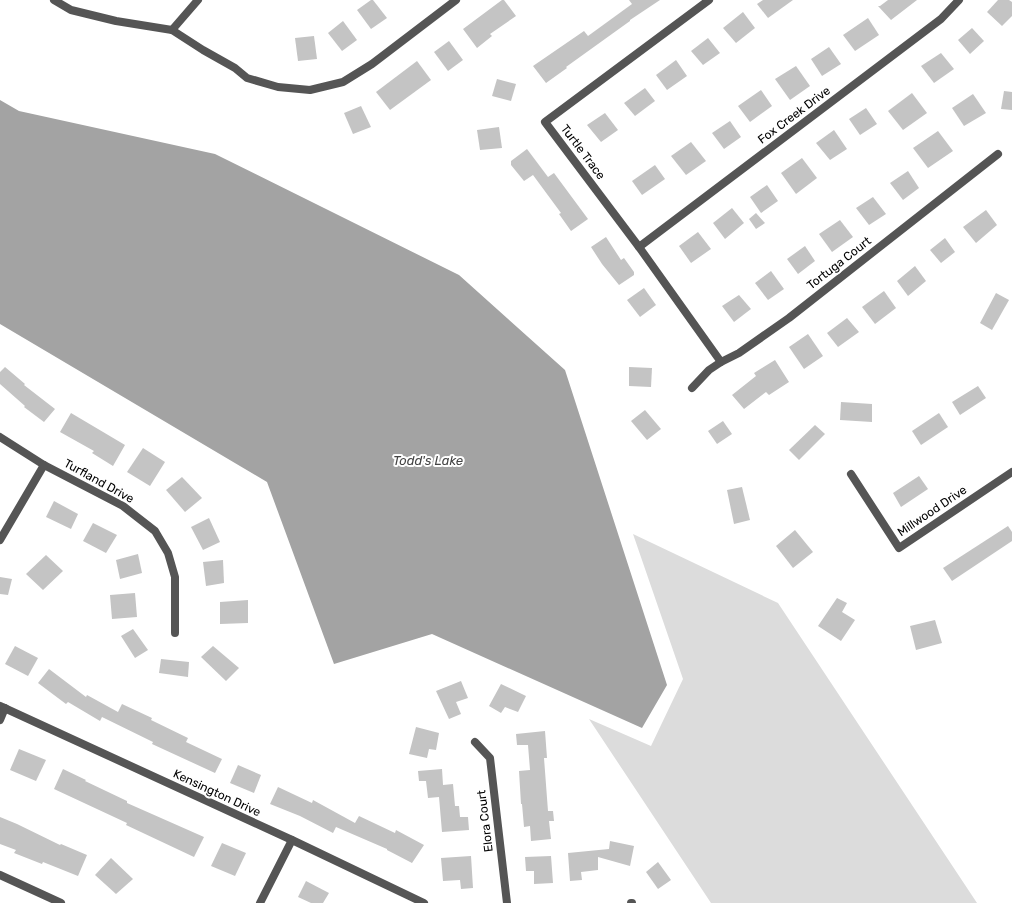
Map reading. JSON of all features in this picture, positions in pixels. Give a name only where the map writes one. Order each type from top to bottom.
[{"type":"street","points":[[54,0],[71,10],[116,21],[172,30],[235,68],[247,78],[278,87],[310,90],[343,82],[361,71],[456,0]]},
{"type":"street","points":[[172,30],[198,0]]},
{"type":"street","name":"Turtle Trace","points":[[709,0],[545,122],[639,247],[721,362]]},
{"type":"street","name":"Fox Creek Drive","points":[[639,247],[941,19],[959,0]]},
{"type":"street","name":"Tortuga Court","points":[[692,388],[708,370],[739,353],[789,318],[998,154]]},
{"type":"street","name":"Turfland Drive","points":[[0,437],[44,465],[123,506],[155,531],[168,553],[175,577],[175,633]]},
{"type":"street","points":[[0,540],[44,465]]},
{"type":"street","name":"Millwood Drive","points":[[851,474],[899,548],[1012,472]]},
{"type":"street","points":[[0,720],[3,707]]},
{"type":"street","name":"Kensington Drive","points":[[3,707],[292,840],[424,903]]},
{"type":"street","name":"Elora Court","points":[[475,742],[490,758],[507,903]]},
{"type":"street","points":[[260,903],[292,840]]},
{"type":"street","points":[[0,874],[62,903]]},
{"type":"shaded area","points":[[633,534],[778,603],[977,903],[711,903],[589,719],[651,746],[683,679]]},
{"type":"water","name":"Todd's Lake","points":[[0,100],[19,111],[215,154],[459,275],[565,370],[667,685],[642,728],[432,634],[334,664],[267,482],[0,324]]},
{"type":"building","points":[[373,0],[387,18],[371,29],[357,10]]},
{"type":"building","points":[[504,0],[516,16],[490,34],[492,36],[477,48],[463,29]]},
{"type":"building","points":[[629,0],[660,0],[630,20],[546,83],[533,66],[584,31],[588,36],[632,4]]},
{"type":"building","points":[[763,0],[793,0],[768,18],[757,4]]},
{"type":"building","points":[[888,0],[917,0],[891,20],[878,6]]},
{"type":"building","points":[[998,0],[1009,0],[1012,2],[1012,16],[1002,26],[987,12]]},
{"type":"building","points":[[743,12],[755,28],[736,43],[723,28]]},
{"type":"building","points":[[868,18],[879,35],[855,51],[843,35]]},
{"type":"building","points":[[343,21],[357,40],[342,51],[328,33]]},
{"type":"building","points":[[972,28],[984,41],[970,54],[958,40]]},
{"type":"building","points":[[314,36],[317,59],[298,61],[295,38]]},
{"type":"building","points":[[708,38],[720,53],[703,65],[691,51]]},
{"type":"building","points":[[449,41],[463,60],[448,71],[434,52]]},
{"type":"building","points":[[829,47],[841,64],[822,76],[811,59]]},
{"type":"building","points":[[941,53],[954,69],[934,83],[921,66]]},
{"type":"building","points":[[676,60],[687,76],[667,90],[656,75]]},
{"type":"building","points":[[417,61],[431,80],[390,110],[376,92]]},
{"type":"building","points":[[796,66],[810,86],[790,100],[775,79]]},
{"type":"building","points":[[497,79],[516,84],[511,101],[492,96]]},
{"type":"building","points":[[645,88],[655,101],[635,116],[624,103]]},
{"type":"building","points":[[761,90],[772,106],[750,122],[738,106]]},
{"type":"building","points":[[1004,91],[1012,92],[1012,110],[1001,109]]},
{"type":"building","points":[[912,93],[927,113],[903,130],[888,111]]},
{"type":"building","points":[[973,94],[986,113],[964,126],[952,108]]},
{"type":"building","points":[[361,106],[371,127],[353,134],[344,113]]},
{"type":"building","points":[[866,108],[877,124],[860,135],[849,119]]},
{"type":"building","points":[[605,113],[618,130],[601,142],[587,125]]},
{"type":"building","points":[[730,121],[741,137],[724,149],[712,133]]},
{"type":"building","points":[[499,127],[502,148],[480,150],[477,130]]},
{"type":"building","points":[[834,130],[847,149],[830,160],[816,143]]},
{"type":"building","points":[[938,131],[953,151],[928,168],[913,148]]},
{"type":"building","points":[[691,142],[706,161],[686,175],[671,156]]},
{"type":"building","points":[[527,149],[548,177],[554,173],[588,219],[571,231],[559,214],[561,213],[533,175],[524,181],[511,165],[511,161]]},
{"type":"building","points":[[802,158],[817,178],[796,194],[781,173]]},
{"type":"building","points":[[655,165],[665,179],[642,195],[632,181]]},
{"type":"building","points":[[908,171],[919,188],[903,200],[890,183]]},
{"type":"building","points":[[767,185],[778,201],[761,213],[750,197]]},
{"type":"building","points":[[873,197],[886,214],[869,225],[856,208]]},
{"type":"building","points":[[732,208],[744,223],[725,239],[713,223]]},
{"type":"building","points":[[986,210],[997,225],[976,243],[963,227]]},
{"type":"building","points":[[756,213],[765,223],[756,229],[749,219]]},
{"type":"building","points":[[840,220],[853,237],[832,252],[819,234]]},
{"type":"building","points":[[698,232],[711,249],[691,263],[679,246]]},
{"type":"building","points":[[606,237],[621,260],[624,258],[634,272],[634,275],[619,285],[602,264],[591,247]]},
{"type":"building","points":[[945,238],[955,252],[941,263],[930,250]]},
{"type":"building","points":[[805,246],[815,261],[798,274],[787,259]]},
{"type":"building","points":[[915,266],[926,281],[908,296],[897,281]]},
{"type":"building","points":[[771,271],[784,289],[768,300],[755,283]]},
{"type":"building","points":[[644,288],[656,305],[640,317],[627,300]]},
{"type":"building","points":[[884,291],[896,308],[875,324],[862,307]]},
{"type":"building","points":[[996,293],[1009,300],[992,330],[980,323]]},
{"type":"building","points":[[739,295],[751,309],[734,322],[722,306]]},
{"type":"building","points":[[847,318],[859,332],[838,347],[827,333]]},
{"type":"building","points":[[808,334],[823,356],[804,369],[789,347]]},
{"type":"building","points":[[775,360],[789,382],[769,395],[766,392],[744,409],[732,395],[756,376],[754,373]]},
{"type":"building","points":[[5,367],[25,384],[24,385],[55,409],[44,422],[24,407],[25,406],[0,384],[0,372]]},
{"type":"building","points":[[629,367],[652,368],[651,387],[629,386]]},
{"type":"building","points":[[978,386],[986,398],[960,415],[952,402]]},
{"type":"building","points":[[841,402],[872,404],[872,422],[840,420]]},
{"type":"building","points":[[645,410],[661,429],[647,440],[631,421]]},
{"type":"building","points":[[71,413],[125,445],[113,466],[92,453],[94,451],[60,432]]},
{"type":"building","points":[[939,413],[948,427],[921,445],[912,431]]},
{"type":"building","points":[[723,421],[732,434],[717,444],[708,431]]},
{"type":"building","points":[[815,425],[825,434],[799,460],[789,450]]},
{"type":"building","points":[[143,448],[165,462],[150,486],[127,472]]},
{"type":"building","points":[[919,476],[928,489],[901,507],[893,493]]},
{"type":"building","points":[[182,477],[202,498],[185,512],[166,490]]},
{"type":"building","points":[[742,487],[750,520],[734,524],[727,490]]},
{"type":"building","points":[[54,501],[78,514],[71,529],[46,517]]},
{"type":"building","points":[[209,518],[220,542],[203,550],[191,527]]},
{"type":"building","points":[[93,523],[117,535],[106,553],[83,541]]},
{"type":"building","points":[[1008,526],[1012,532],[1012,541],[952,581],[943,568]]},
{"type":"building","points":[[795,530],[813,552],[793,568],[776,546]]},
{"type":"building","points":[[138,554],[142,573],[120,579],[116,560]]},
{"type":"building","points":[[46,555],[63,571],[43,590],[26,574]]},
{"type":"building","points":[[223,560],[224,583],[206,586],[203,562]]},
{"type":"building","points":[[0,577],[12,579],[8,595],[0,594]]},
{"type":"building","points":[[135,593],[137,617],[112,619],[110,595]]},
{"type":"building","points":[[837,598],[847,603],[842,612],[855,620],[841,641],[818,626]]},
{"type":"building","points":[[248,600],[248,623],[220,624],[220,602]]},
{"type":"building","points":[[935,620],[942,643],[916,650],[910,626]]},
{"type":"building","points":[[133,629],[148,650],[135,658],[121,636]]},
{"type":"building","points":[[15,646],[38,658],[28,676],[5,664]]},
{"type":"building","points":[[213,646],[239,668],[226,681],[201,657]]},
{"type":"building","points":[[161,659],[189,662],[188,677],[159,673]]},
{"type":"building","points":[[49,669],[86,697],[87,695],[118,712],[122,704],[152,718],[151,720],[188,738],[186,742],[222,759],[215,773],[152,744],[153,742],[102,717],[100,721],[68,702],[66,704],[38,683]]},
{"type":"building","points":[[461,681],[468,698],[456,702],[461,714],[449,719],[436,691]]},
{"type":"building","points":[[501,684],[526,696],[518,712],[505,707],[501,713],[489,706]]},
{"type":"building","points":[[416,727],[439,733],[436,750],[429,749],[427,758],[409,754]]},
{"type":"building","points":[[545,731],[547,758],[544,758],[548,811],[553,811],[554,821],[549,821],[551,839],[531,841],[530,826],[524,827],[519,771],[530,770],[528,745],[517,745],[516,734]]},
{"type":"building","points":[[19,749],[46,760],[36,781],[10,770]]},
{"type":"building","points":[[238,765],[261,775],[254,793],[230,783]]},
{"type":"building","points":[[63,769],[127,801],[127,803],[204,837],[194,857],[126,825],[127,823],[54,789]]},
{"type":"building","points":[[442,769],[443,785],[453,784],[455,806],[459,806],[460,817],[468,817],[469,830],[442,832],[439,797],[428,798],[426,781],[419,781],[418,771]]},
{"type":"building","points":[[278,787],[312,803],[313,800],[355,823],[359,816],[395,833],[396,830],[424,845],[412,863],[387,849],[336,827],[333,833],[300,816],[270,804]]},
{"type":"building","points":[[0,817],[60,845],[61,844],[87,855],[78,876],[43,862],[42,864],[14,853],[16,850],[0,844]]},
{"type":"building","points":[[610,841],[634,846],[630,866],[598,857],[598,870],[581,872],[582,880],[570,881],[568,853],[609,849]]},
{"type":"building","points":[[222,843],[246,853],[235,876],[211,866]]},
{"type":"building","points":[[471,856],[473,888],[461,889],[460,880],[443,881],[441,858]]},
{"type":"building","points":[[551,856],[553,883],[534,884],[534,871],[526,871],[525,857]]},
{"type":"building","points":[[111,858],[133,879],[116,894],[95,875]]},
{"type":"building","points":[[658,862],[671,880],[658,889],[646,872]]},
{"type":"building","points":[[306,881],[329,893],[323,903],[311,903],[298,897]]}]
